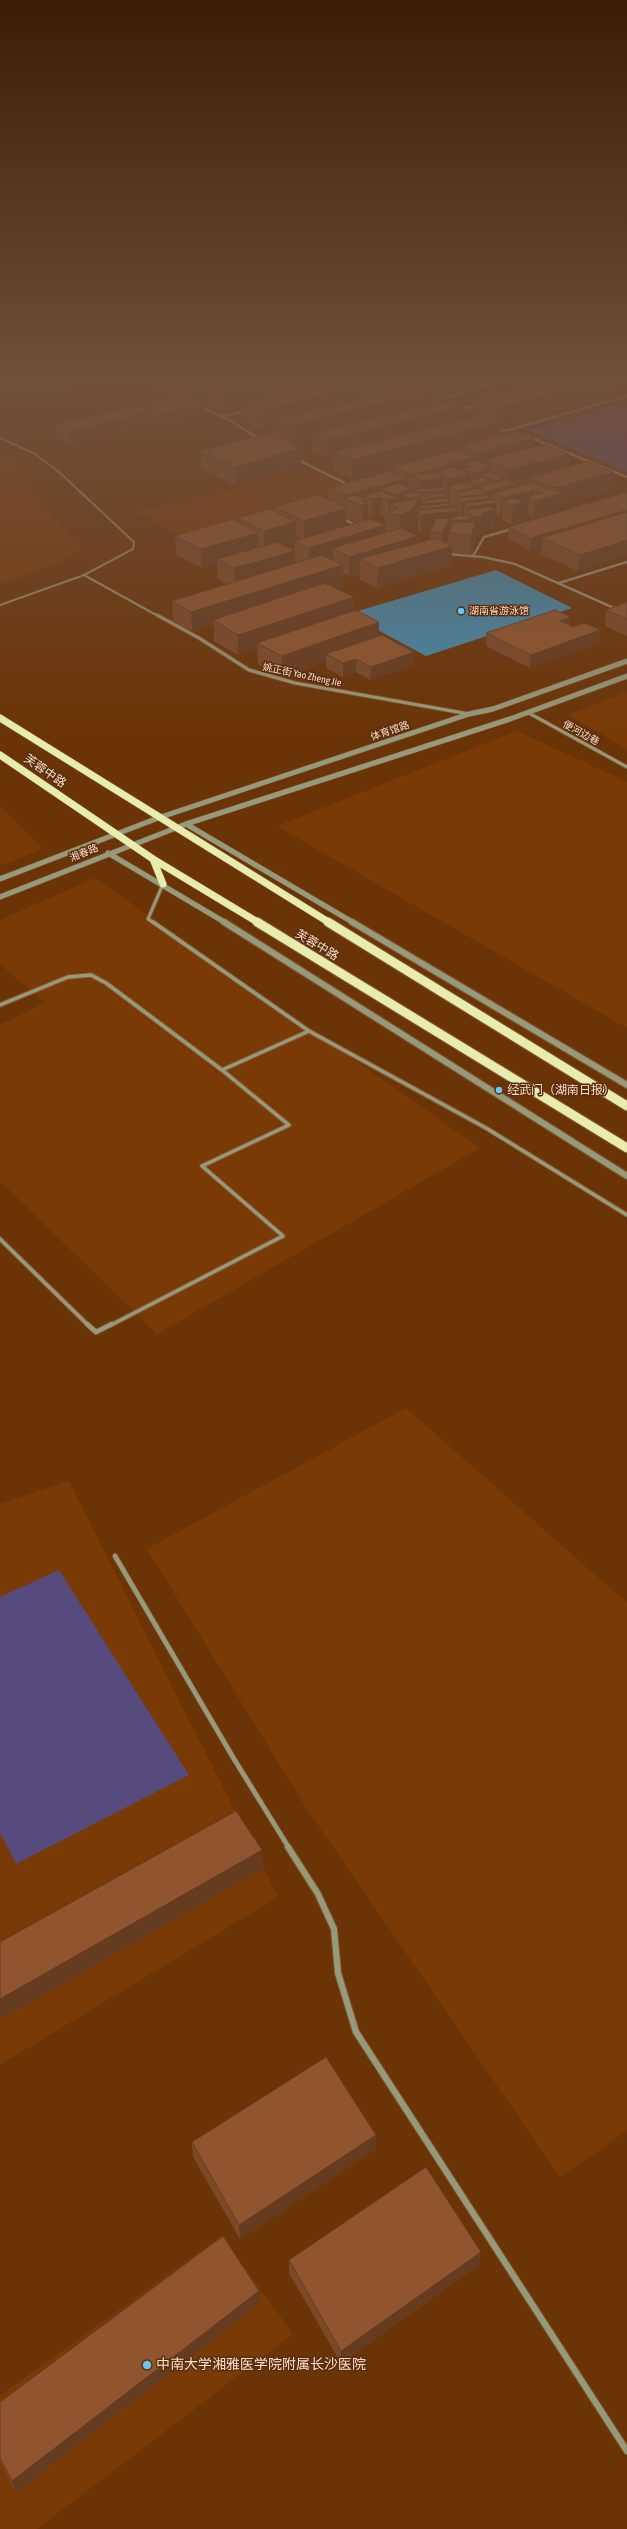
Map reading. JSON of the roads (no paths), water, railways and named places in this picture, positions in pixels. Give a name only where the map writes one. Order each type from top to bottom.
[{"type":"main road","name":"芙蓉中路","points":[[0,718],[158,818],[627,1106]]},
{"type":"main road","name":"芙蓉中路","points":[[0,755],[153,859],[627,1148]]},
{"type":"main road","points":[[153,859],[163,884]]},
{"type":"street","points":[[340,518],[359,527]]},
{"type":"street","points":[[473,556],[484,537],[514,528]]},
{"type":"street","points":[[444,554],[473,556],[515,564],[623,612],[627,610]]},
{"type":"street","points":[[559,584],[627,562]]},
{"type":"street","name":"姚正街 Yao Zheng Jie","points":[[84,574],[198,638],[249,670],[296,683],[469,714]]},
{"type":"street","name":"体育馆路","points":[[158,818],[469,714],[494,710],[627,661]]},
{"type":"street","points":[[175,828],[527,712],[627,676]]},
{"type":"street","name":"便河边巷","points":[[527,712],[627,768]]},
{"type":"street","name":"湘春路","points":[[0,878],[158,818]]},
{"type":"street","points":[[186,824],[627,1085]]},
{"type":"street","name":"湘春路","points":[[0,897],[108,853],[175,828]]},
{"type":"street","points":[[108,853],[163,884],[627,1176]]},
{"type":"street","points":[[163,884],[148,919],[309,1031],[486,1128],[627,1215]]},
{"type":"street","points":[[0,1005],[68,977],[91,975],[106,983],[222,1070],[289,1125],[202,1166],[283,1236],[96,1332],[0,1239]]},
{"type":"street","points":[[222,1070],[309,1031]]},
{"type":"street","points":[[115,1556],[234,1759],[318,1894],[334,1929],[338,1973],[356,2032],[627,2451]]},
{"type":"lane","points":[[0,605],[84,574],[133,549],[134,542],[86,497]]},
{"type":"water","name":"湖南省游泳馆","points":[[496,570],[572,608],[426,656],[348,614]]},
{"type":"place","name":"湖南省游泳馆","points":[[461,611]]},
{"type":"place","name":"经武门（湖南日报）","points":[[499,1090]]},
{"type":"place","name":"中南大学湘雅医学院附属长沙医院","points":[[147,2365]]}]
